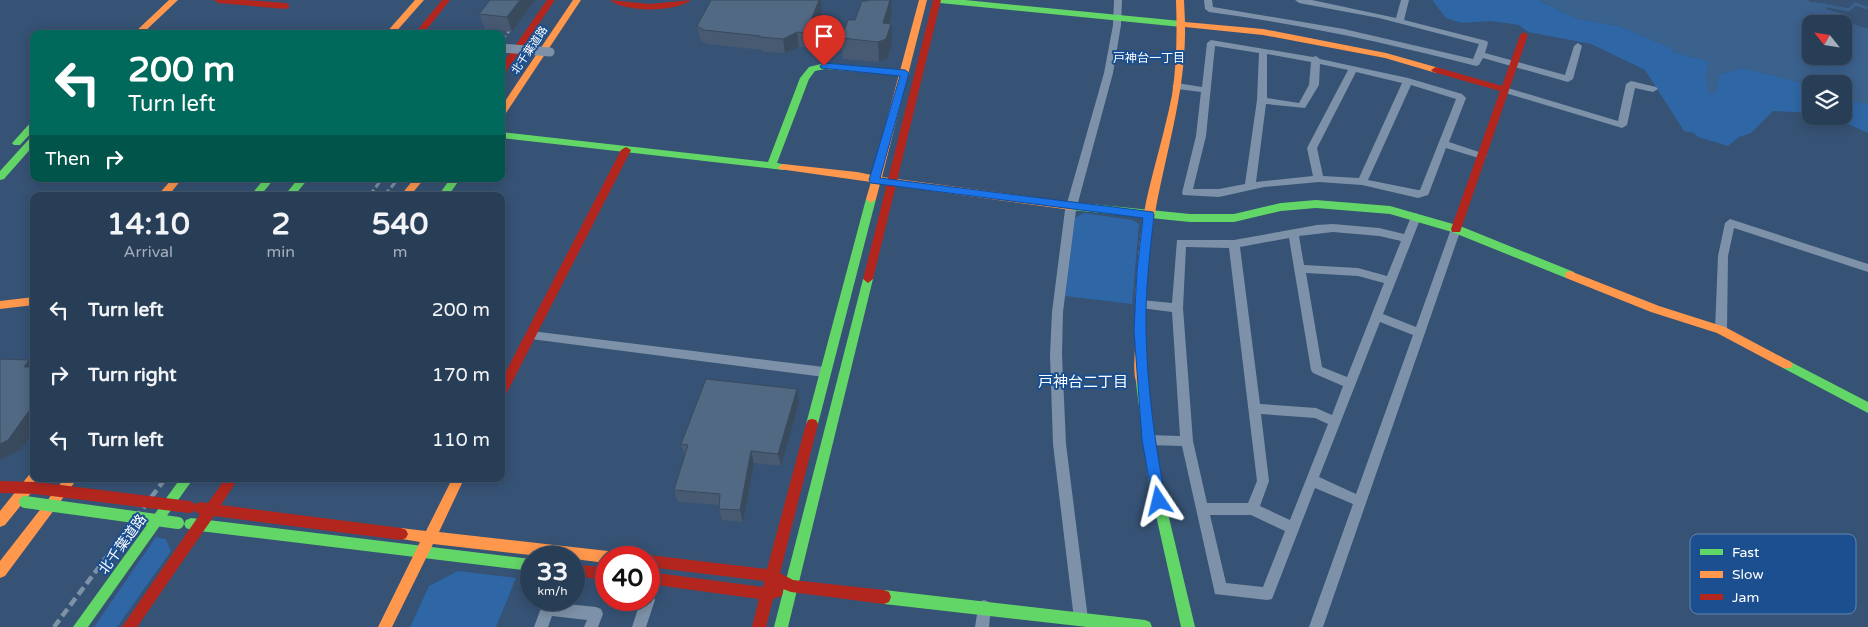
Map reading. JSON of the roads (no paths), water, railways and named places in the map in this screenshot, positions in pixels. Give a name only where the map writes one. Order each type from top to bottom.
[{"type":"main road","points":[[127,30],[161,0]]},
{"type":"main road","points":[[140,30],[174,0]]},
{"type":"main road","points":[[218,0],[286,6]]},
{"type":"main road","points":[[393,30],[420,0]]},
{"type":"main road","points":[[421,30],[446,0]]},
{"type":"main road","name":"北千葉道路","points":[[505,67],[551,0]]},
{"type":"main road","name":"北千葉道路","points":[[505,108],[577,0]]},
{"type":"main road","points":[[614,0],[619,3],[661,6],[687,0]]},
{"type":"main road","points":[[907,0],[931,0],[1118,17],[1278,34],[1386,56],[1505,90]]},
{"type":"main road","points":[[759,627],[874,180],[905,73],[931,0]]},
{"type":"main road","points":[[780,627],[892,183],[931,0]]},
{"type":"main road","points":[[1180,0],[1181,23],[1177,86],[1149,215],[1142,270],[1141,357],[1148,440],[1174,574],[1188,627]]},
{"type":"main road","points":[[1456,230],[1524,35]]},
{"type":"main road","points":[[771,166],[806,78],[812,69],[824,66],[905,73]]},
{"type":"main road","points":[[0,162],[30,128]]},
{"type":"main road","points":[[505,136],[624,155],[854,186],[874,180]]},
{"type":"main road","points":[[0,177],[30,143]]},
{"type":"main road","points":[[505,146],[771,166],[857,175],[892,183],[1073,206],[1202,219],[1228,218],[1281,207],[1316,204],[1372,207],[1416,217],[1456,230],[1655,309],[1721,330],[1868,408]]},
{"type":"main road","points":[[505,385],[624,155]]},
{"type":"main road","points":[[166,192],[174,182]]},
{"type":"main road","points":[[258,192],[267,182]]},
{"type":"main road","points":[[292,192],[301,182]]},
{"type":"main road","points":[[408,192],[417,182]]},
{"type":"main road","points":[[0,305],[30,301]]},
{"type":"main road","points":[[0,572],[68,482]]},
{"type":"main road","name":"北千葉道路","points":[[80,627],[185,482]]},
{"type":"main road","points":[[129,627],[198,525],[230,482]]},
{"type":"main road","points":[[385,627],[456,482]]},
{"type":"main road","points":[[0,520],[20,502],[32,485]]},
{"type":"main road","points":[[0,486],[32,485],[428,537],[595,556]]},
{"type":"main road","points":[[0,502],[20,502],[520,564]]},
{"type":"main road","points":[[660,562],[773,576],[791,586],[1145,627]]},
{"type":"main road","points":[[660,579],[768,594],[791,586]]},
{"type":"street","points":[[1081,619],[1064,491],[1055,332],[1074,193],[1104,95],[1118,17],[1118,0]]},
{"type":"street","points":[[1208,0],[1209,10],[1280,19],[1360,34],[1476,63],[1484,43],[1400,20],[1300,0]]},
{"type":"street","points":[[1400,20],[1405,0]]},
{"type":"street","points":[[1278,34],[1280,19]]},
{"type":"street","points":[[1210,43],[1263,51],[1354,68],[1459,96],[1461,98],[1424,193],[1418,194],[1362,182],[1319,179],[1290,180],[1219,193],[1187,193],[1201,136],[1210,43]]},
{"type":"street","points":[[1480,54],[1568,79],[1578,46]]},
{"type":"street","points":[[505,48],[550,52]]},
{"type":"street","points":[[1250,187],[1262,100],[1263,51]]},
{"type":"street","points":[[1262,100],[1302,106],[1314,85],[1316,60]]},
{"type":"street","points":[[1319,179],[1312,148],[1354,68]]},
{"type":"street","points":[[1362,182],[1408,81]]},
{"type":"street","points":[[1505,90],[1622,125],[1631,84],[1653,89]]},
{"type":"street","points":[[1177,86],[1206,90]]},
{"type":"street","points":[[1443,144],[1482,156]]},
{"type":"street","points":[[1407,239],[1379,232],[1349,228],[1317,229],[1234,244],[1180,244],[1177,308],[1187,440],[1220,589],[1267,594],[1416,217]]},
{"type":"street","points":[[1721,330],[1723,256],[1730,223],[1868,268]]},
{"type":"street","points":[[1316,627],[1456,230]]},
{"type":"street","points":[[1293,233],[1317,370],[1350,384]]},
{"type":"street","points":[[1234,244],[1263,482],[1252,509]]},
{"type":"street","points":[[1299,269],[1358,272],[1391,281]]},
{"type":"street","points":[[1141,304],[1177,308]]},
{"type":"street","points":[[1377,316],[1420,332]]},
{"type":"street","points":[[531,335],[824,372]]},
{"type":"street","points":[[1255,409],[1316,413],[1336,422]]},
{"type":"street","points":[[1148,440],[1187,440]]},
{"type":"street","points":[[1312,480],[1361,502]]},
{"type":"street","points":[[1202,509],[1252,509],[1294,528]]},
{"type":"street","points":[[982,627],[984,607]]},
{"type":"street","points":[[541,627],[547,611]]},
{"type":"street","points":[[582,611],[596,614],[591,627]]},
{"type":"street","points":[[639,627],[644,611]]},
{"type":"waterway","points":[[1823,5],[1849,10],[1855,4],[1868,8]]},
{"type":"railway","points":[[488,30],[511,0]]},
{"type":"railway","points":[[505,36],[531,0]]},
{"type":"railway","points":[[372,192],[380,182]]},
{"type":"railway","points":[[387,192],[396,182]]},
{"type":"railway","points":[[54,627],[163,482]]},
{"type":"district","name":"戸神台一丁目","points":[[1149,58]]},
{"type":"district","name":"戸神台二丁目","points":[[1083,382]]}]
